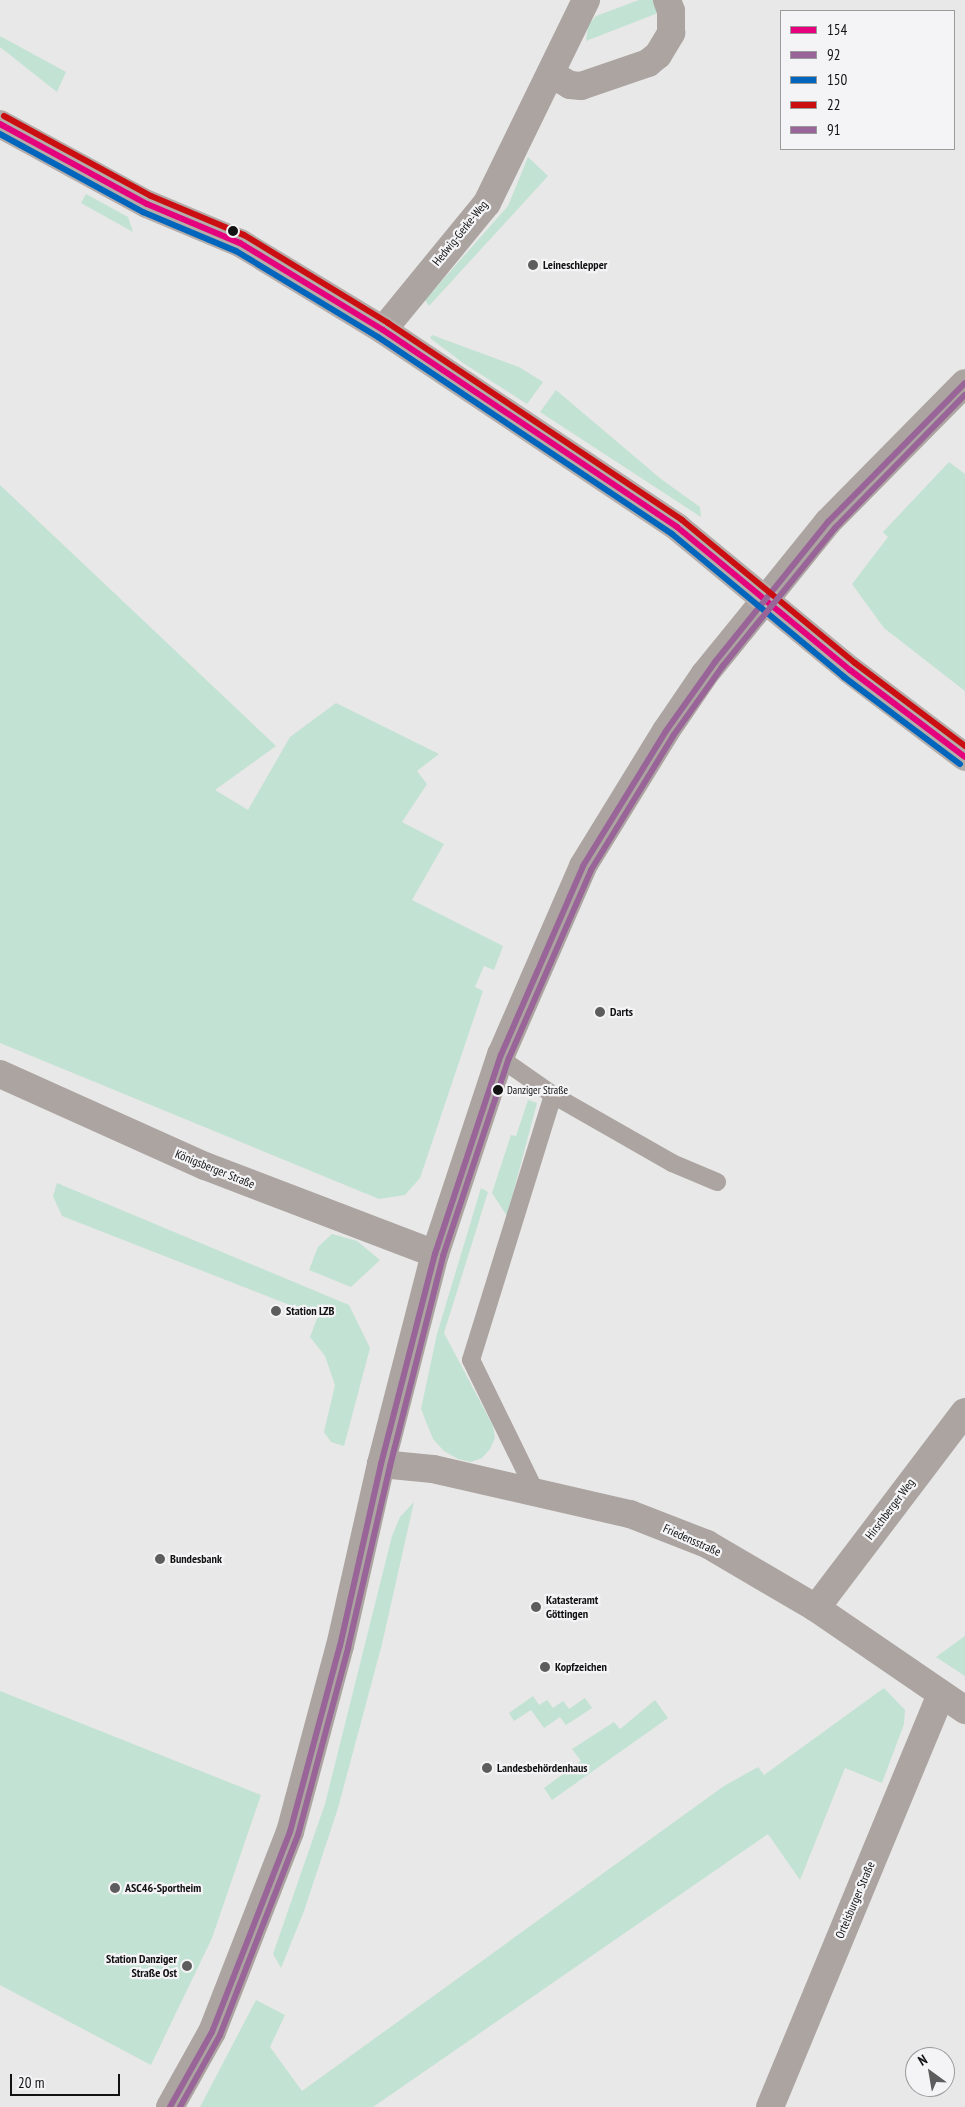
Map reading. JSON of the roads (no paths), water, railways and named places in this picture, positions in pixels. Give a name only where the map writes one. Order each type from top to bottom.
[{"type":"main road","points":[[0,124],[147,204],[240,243],[383,330],[677,527],[850,670],[965,757]]},
{"type":"street","name":"Hedwig-Gerke-Weg","points":[[383,330],[487,203],[586,0]]},
{"type":"street","points":[[551,74],[570,85],[581,86],[648,63],[658,55],[671,33],[671,11],[667,0]]},
{"type":"street","points":[[170,2107],[212,2032],[290,1832],[340,1646],[381,1464],[435,1254],[500,1058],[584,866],[666,731],[704,675],[828,522],[965,383]]},
{"type":"street","name":"Königsberger Straße","points":[[0,1074],[205,1166],[435,1254]]},
{"type":"street","name":"Hirschberger Weg","points":[[816,1608],[965,1412]]},
{"type":"street","name":"Friedensstraße","points":[[381,1464],[433,1469],[630,1514],[707,1544],[816,1608],[965,1710]]},
{"type":"street","name":"Ortelsburger Straße","points":[[770,2107],[941,1694]]},
{"type":"lane","points":[[500,1058],[553,1095],[672,1163],[717,1182]]},
{"type":"lane","points":[[536,1493],[471,1360],[553,1095]]},
{"type":"place","name":"Leineschlepper","points":[[533,265]]},
{"type":"place","name":"Darts","points":[[600,1012]]},
{"type":"place","name":"Danziger Straße","points":[[498,1090]]},
{"type":"place","name":"Station LZB","points":[[276,1311]]},
{"type":"place","name":"Bundesbank","points":[[160,1559]]},
{"type":"place","name":"Katasteramt Göttingen","points":[[536,1607]]},
{"type":"place","name":"Kopfzeichen","points":[[545,1667]]},
{"type":"place","name":"Landesbehördenhaus","points":[[487,1768]]},
{"type":"place","name":"ASC46-Sportheim","points":[[115,1888]]},
{"type":"place","name":"Station Danziger Straße Ost","points":[[187,1966]]}]
